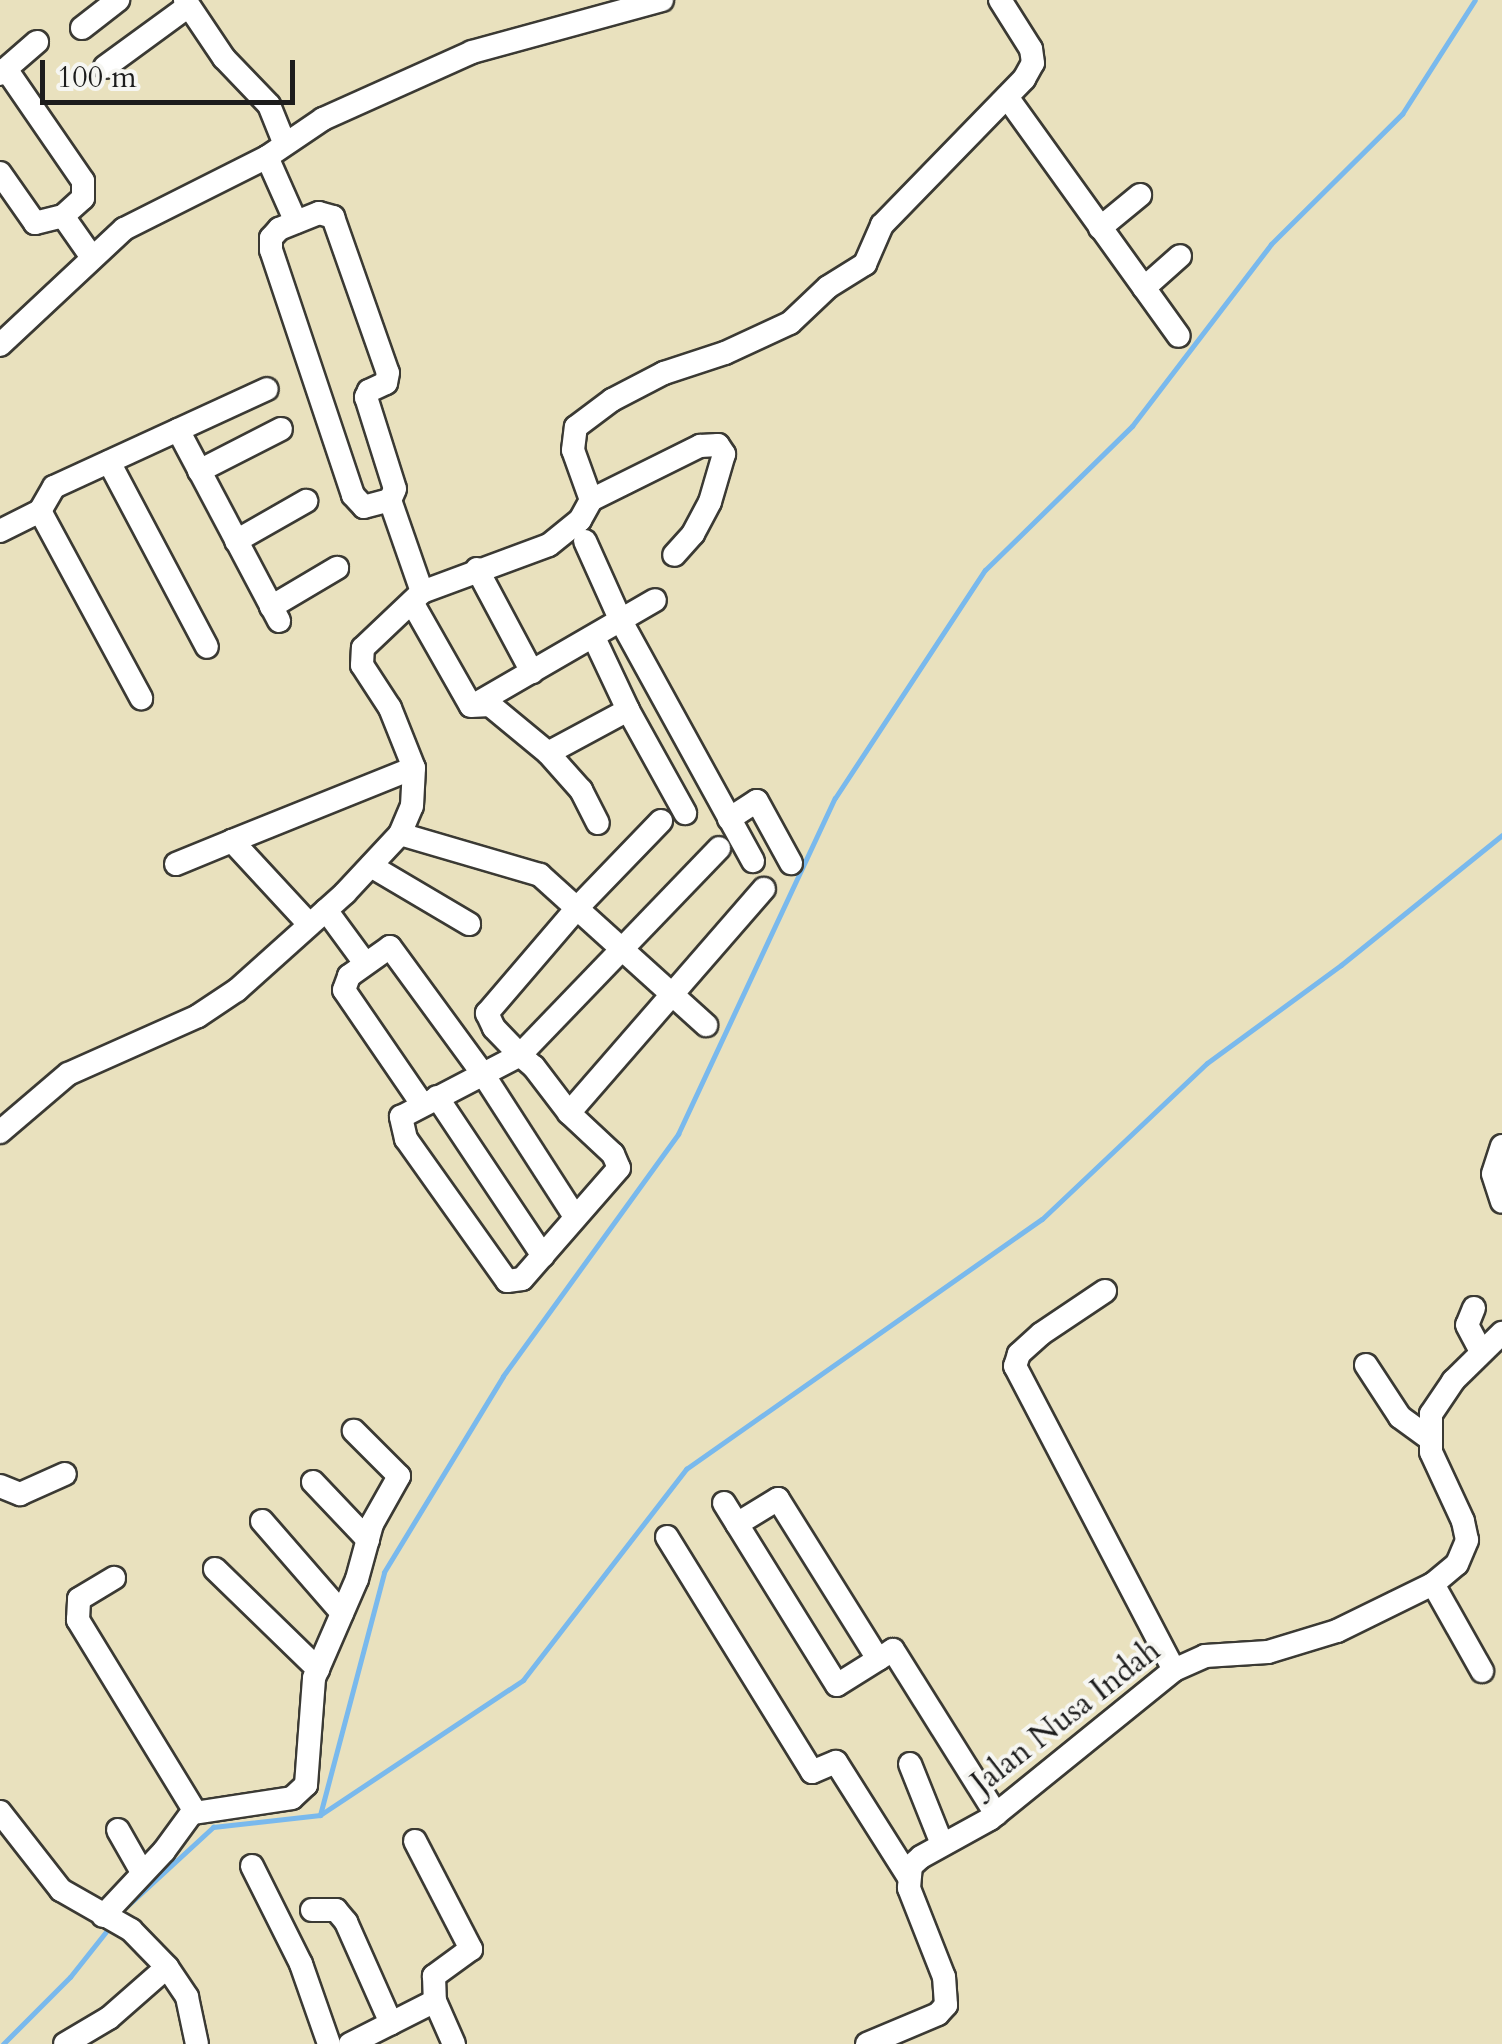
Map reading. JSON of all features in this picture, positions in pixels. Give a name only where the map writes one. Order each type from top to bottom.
[{"type":"street","points":[[82,28],[118,0]]},
{"type":"street","points":[[0,345],[124,229],[275,150],[323,119],[472,52],[662,0]]},
{"type":"street","points":[[591,500],[573,450],[576,427],[612,400],[664,373],[725,354],[790,324],[828,287],[865,264],[882,225],[1006,98],[1033,63],[1031,49],[1000,0]]},
{"type":"street","points":[[105,68],[186,4],[233,70],[269,105],[275,150],[296,222]]},
{"type":"street","points":[[0,173],[35,223],[63,216],[83,198],[83,181],[3,72],[37,42]]},
{"type":"street","points":[[1006,98],[1179,336]]},
{"type":"street","points":[[1100,228],[1140,195]]},
{"type":"street","points":[[319,212],[333,217],[388,372],[386,383],[369,390],[366,398],[396,490],[390,500],[364,506],[353,495],[270,242],[279,229],[319,212]]},
{"type":"street","points":[[63,216],[91,256]]},
{"type":"street","points":[[1144,288],[1180,256]]},
{"type":"street","points":[[0,532],[40,510],[54,487],[267,389]]},
{"type":"street","points":[[199,470],[280,429]]},
{"type":"street","points":[[178,430],[275,614],[338,568]]},
{"type":"street","points":[[0,1132],[68,1074],[224,1000],[372,866],[400,834],[412,806],[414,768],[390,708],[359,656],[418,598],[477,568],[549,545],[580,520],[591,500],[700,446],[718,444],[724,454],[716,488],[700,522],[674,555]]},
{"type":"street","points":[[109,462],[207,648]]},
{"type":"street","points":[[390,500],[418,598],[470,706]]},
{"type":"street","points":[[236,541],[306,501]]},
{"type":"street","points":[[40,510],[141,698]]},
{"type":"street","points":[[585,541],[621,621],[753,862]]},
{"type":"street","points":[[477,568],[532,672]]},
{"type":"street","points":[[470,706],[654,600]]},
{"type":"street","points":[[597,644],[685,813]]},
{"type":"street","points":[[470,706],[490,705],[548,753],[581,790],[598,822]]},
{"type":"street","points":[[548,753],[628,710]]},
{"type":"street","points":[[176,864],[414,768]]},
{"type":"street","points":[[729,818],[757,801],[791,863]]},
{"type":"street","points":[[661,821],[578,906],[488,1013],[520,1055],[569,1113],[614,1154],[619,1168],[516,1282],[500,1275],[406,1139],[400,1118],[520,1055],[719,848]]},
{"type":"street","points":[[400,834],[523,867],[578,906],[706,1025]]},
{"type":"street","points":[[232,841],[365,963]]},
{"type":"street","points":[[372,866],[469,924]]},
{"type":"street","points":[[569,1113],[764,890]]},
{"type":"street","points":[[543,1256],[344,990],[348,976],[390,946],[484,1074],[575,1218]]},
{"type":"street","points":[[1502,1146],[1492,1174],[1502,1202]]},
{"type":"street","points":[[1104,1291],[1041,1334],[1020,1354],[1014,1366],[1174,1670]]},
{"type":"street","points":[[1474,1308],[1466,1321],[1481,1351]]},
{"type":"street","points":[[1428,1438],[1430,1414],[1439,1398],[1502,1333]]},
{"type":"street","points":[[1366,1365],[1400,1418],[1428,1438]]},
{"type":"street","points":[[115,1922],[142,1872],[194,1813],[292,1798],[306,1785],[308,1708],[318,1669],[368,1540],[399,1476],[354,1431]]},
{"type":"street","name":"Jalan Nusa Indah","points":[[908,1876],[921,1856],[996,1814],[1174,1670],[1205,1656],[1291,1647],[1337,1631],[1433,1584],[1458,1564],[1467,1540],[1428,1438]]},
{"type":"street","points":[[0,1486],[20,1494],[65,1474]]},
{"type":"street","points":[[312,1482],[368,1540]]},
{"type":"street","points":[[737,1524],[778,1499],[878,1660]]},
{"type":"street","points":[[724,1503],[838,1685],[893,1650],[996,1814]]},
{"type":"street","points":[[262,1521],[342,1612]]},
{"type":"street","points":[[667,1537],[812,1772],[836,1762],[908,1876],[948,1995],[938,2014],[904,2036],[867,2044]]},
{"type":"street","points":[[214,1569],[318,1669]]},
{"type":"street","points":[[114,1578],[79,1599],[78,1620],[146,1727],[194,1813]]},
{"type":"street","points":[[1433,1584],[1482,1670]]},
{"type":"street","points":[[910,1764],[942,1844]]},
{"type":"street","points":[[0,1812],[61,1890],[115,1922],[167,1967],[187,1998],[197,2044]]},
{"type":"street","points":[[118,1830],[142,1872]]},
{"type":"street","points":[[415,1840],[471,1949],[437,1971],[435,2001],[454,2044]]},
{"type":"street","points":[[252,1866],[300,1964],[329,2044]]},
{"type":"street","points":[[312,1910],[336,1910],[346,1922],[391,2023]]},
{"type":"street","points":[[65,2044],[96,2036],[167,1967]]},
{"type":"street","points":[[350,2044],[435,2001]]},
{"type":"waterway","points":[[320,1815],[384,1572],[503,1376],[678,1134],[835,798],[985,570],[1132,426],[1271,244],[1402,114],[1475,0]]},
{"type":"waterway","points":[[125,1908],[213,1827],[320,1815],[523,1680],[686,1469],[1042,1219],[1207,1063],[1341,965],[1502,835]]},
{"type":"waterway","points":[[3,2044],[70,1977],[112,1924]]}]
